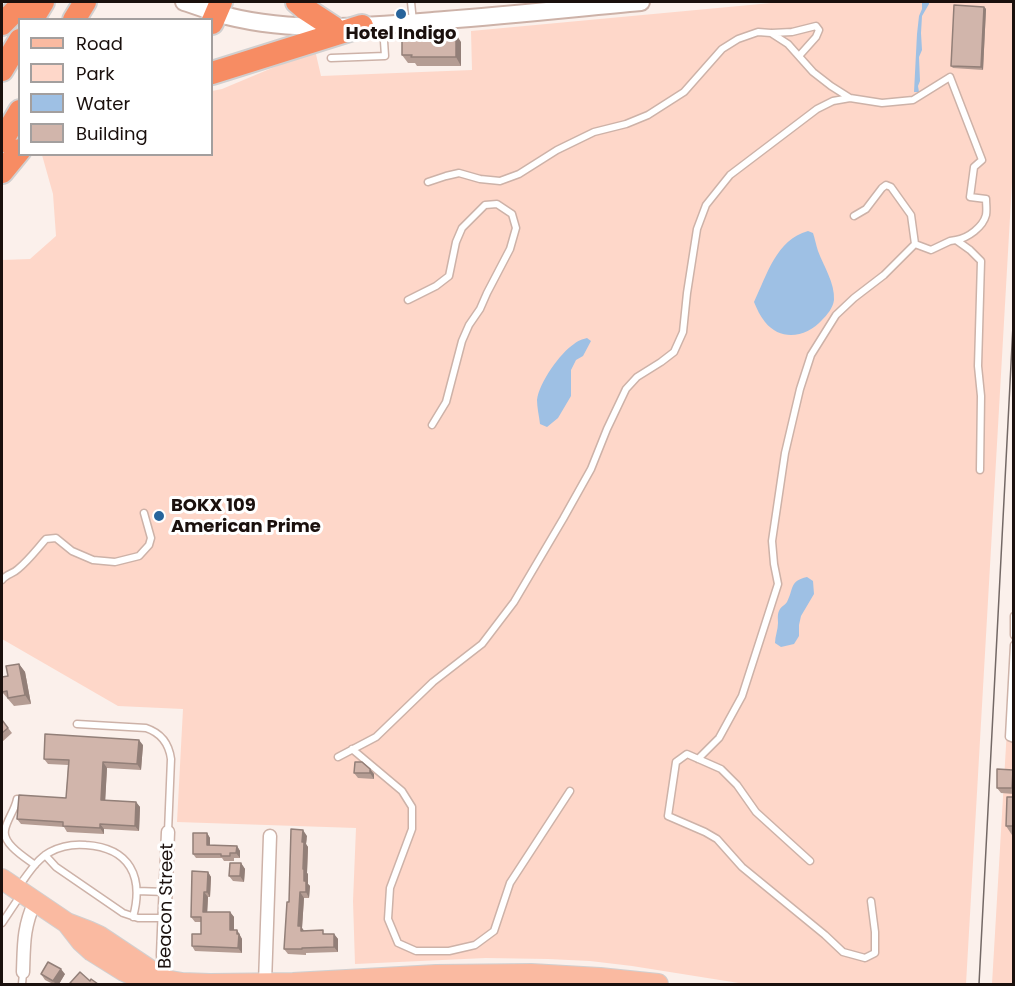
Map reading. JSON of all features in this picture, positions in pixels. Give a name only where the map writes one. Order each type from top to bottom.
[{"type":"highway","points":[[2,24],[24,2]]},
{"type":"highway","points":[[33,18],[43,2]]},
{"type":"highway","points":[[75,18],[85,2]]},
{"type":"highway","points":[[297,2],[333,27]]},
{"type":"highway","points":[[213,73],[373,26]]},
{"type":"highway","points":[[3,67],[18,43]]},
{"type":"highway","points":[[2,141],[18,114]]},
{"type":"highway","points":[[2,172],[18,152]]},
{"type":"main road","points":[[184,2],[226,15],[263,22],[333,27],[373,26],[641,2]]},
{"type":"main road","points":[[19,890],[67,923],[99,936],[165,983]]},
{"type":"main road","points":[[67,923],[84,945],[104,959],[142,979],[165,983],[293,984],[436,975],[514,974],[589,977],[658,984]]},
{"type":"main road","points":[[104,959],[130,984]]},
{"type":"street","name":"Beacon Street","points":[[165,983],[168,832]]},
{"type":"street","points":[[265,983],[270,836]]},
{"type":"street","points":[[19,890],[28,916],[22,978]]},
{"type":"lane","points":[[411,2],[413,22]]},
{"type":"lane","points":[[331,58],[385,56],[373,26]]},
{"type":"lane","points":[[428,182],[459,173],[480,179],[500,181],[519,174],[557,150],[594,132],[626,124],[648,115],[684,92],[722,49],[738,39],[758,32],[792,32],[816,26],[819,30],[816,37],[800,56]]},
{"type":"lane","points":[[771,33],[788,44],[813,72],[850,98]]},
{"type":"lane","points":[[338,757],[376,737],[433,682],[482,644],[514,602],[591,469],[626,389],[637,377],[674,352],[683,332],[697,229],[706,205],[730,175],[817,109],[833,101],[850,98],[882,103],[913,100],[950,77],[982,160],[974,167],[970,197],[986,199],[987,214],[980,226],[964,239],[950,241],[931,250],[915,244]]},
{"type":"lane","points":[[854,216],[866,209],[882,188],[886,185],[891,187],[911,215],[915,244]]},
{"type":"lane","points":[[408,300],[436,286],[449,276],[456,242],[462,228],[485,205],[497,204],[512,214],[516,228],[510,249],[480,309],[469,325],[462,341],[447,402],[432,425]]},
{"type":"lane","points":[[956,240],[981,261],[978,366],[981,396],[980,470]]},
{"type":"lane","points":[[698,759],[719,738],[742,696],[778,584],[772,541],[775,519],[785,453],[800,389],[811,355],[836,315],[884,275],[915,244]]},
{"type":"lane","points":[[2,580],[25,563],[46,539],[56,538],[72,550],[93,560],[115,562],[139,556],[149,545],[150,538],[144,513]]},
{"type":"lane","points":[[1014,616],[1014,635]]},
{"type":"lane","points":[[1014,645],[1009,736],[1014,739]]},
{"type":"lane","points":[[77,724],[146,728],[162,738],[168,746],[171,759],[168,832]]},
{"type":"lane","points":[[352,749],[402,791],[412,807],[412,829],[390,888],[387,919],[398,943],[416,951],[449,951],[475,945],[494,931],[510,883],[570,791]]},
{"type":"lane","points":[[810,861],[756,812],[737,785],[721,769],[687,754],[676,762],[668,816],[717,839],[742,867],[843,952],[865,958],[875,954],[871,901]]},
{"type":"lane","points":[[17,799],[4,830],[5,837],[12,846],[35,865]]},
{"type":"lane","points":[[2,923],[35,865],[45,855],[74,845],[108,849],[122,858],[130,867],[136,879],[137,891],[133,917]]},
{"type":"lane","points":[[45,855],[50,862],[119,910],[133,917],[165,918]]},
{"type":"lane","points":[[137,891],[166,892]]},
{"type":"green space","points":[[782,2],[1013,2],[1013,165],[966,984],[745,984],[632,966],[548,959],[486,958],[355,964],[353,901],[356,828],[177,822],[183,709],[118,706],[2,639],[2,260],[30,259],[56,236],[53,194],[42,156],[213,156],[213,91],[315,50],[321,76],[472,70],[471,31]]},
{"type":"green space","points":[[1013,627],[1013,984],[992,984]]},
{"type":"water","points":[[922,2],[929,2],[929,4],[922,16],[919,92],[914,92],[917,34]]},
{"type":"water","points":[[808,231],[813,233],[831,281],[834,300],[828,314],[816,326],[802,333],[786,335],[779,333],[765,322],[754,302],[780,250],[788,242]]},
{"type":"water","points":[[587,338],[591,341],[583,356],[576,360],[571,370],[571,396],[558,418],[547,427],[540,424],[537,400],[546,377],[568,348]]},
{"type":"water","points":[[807,577],[813,581],[814,594],[801,616],[799,636],[794,644],[781,647],[775,643],[779,611],[787,602],[795,583]]},
{"type":"building","points":[[954,5],[984,7],[981,67],[951,66]]},
{"type":"building","points":[[443,33],[456,34],[456,57],[402,55],[402,37],[443,35]]},
{"type":"building","points":[[19,664],[25,695],[8,698],[7,691],[2,692],[2,677],[8,676],[6,666]]},
{"type":"building","points":[[2,720],[8,728],[2,733]]},
{"type":"building","points":[[45,734],[139,740],[137,764],[103,762],[101,800],[136,802],[135,826],[100,824],[100,828],[63,826],[63,822],[17,819],[19,795],[66,798],[69,760],[44,759]]},
{"type":"building","points":[[355,762],[362,762],[370,769],[370,773],[354,773]]},
{"type":"building","points":[[997,769],[1013,770],[1012,788],[997,788]]},
{"type":"building","points":[[1007,797],[1014,797],[1014,826],[1006,826]]},
{"type":"building","points":[[291,829],[303,830],[302,842],[304,842],[303,869],[306,892],[300,892],[298,926],[301,926],[301,931],[323,930],[323,934],[334,934],[334,947],[284,949],[287,902],[289,902]]},
{"type":"building","points":[[193,833],[207,833],[207,845],[237,846],[236,853],[230,853],[230,856],[193,854]]},
{"type":"building","points":[[230,863],[241,863],[240,876],[229,876]]},
{"type":"building","points":[[192,871],[208,872],[203,912],[230,912],[230,930],[237,930],[239,934],[238,948],[192,946],[192,934],[201,934],[201,917],[191,917]]},
{"type":"building","points":[[48,962],[61,969],[53,981],[41,974]]},
{"type":"building","points":[[80,972],[90,981],[91,979],[98,984],[70,983]]},
{"type":"tram line","points":[[979,984],[1014,306]]},
{"type":"place","name":"Hotel Indigo","points":[[401,14]]},
{"type":"place","name":"BOKX 109 American Prime","points":[[159,516]]}]
